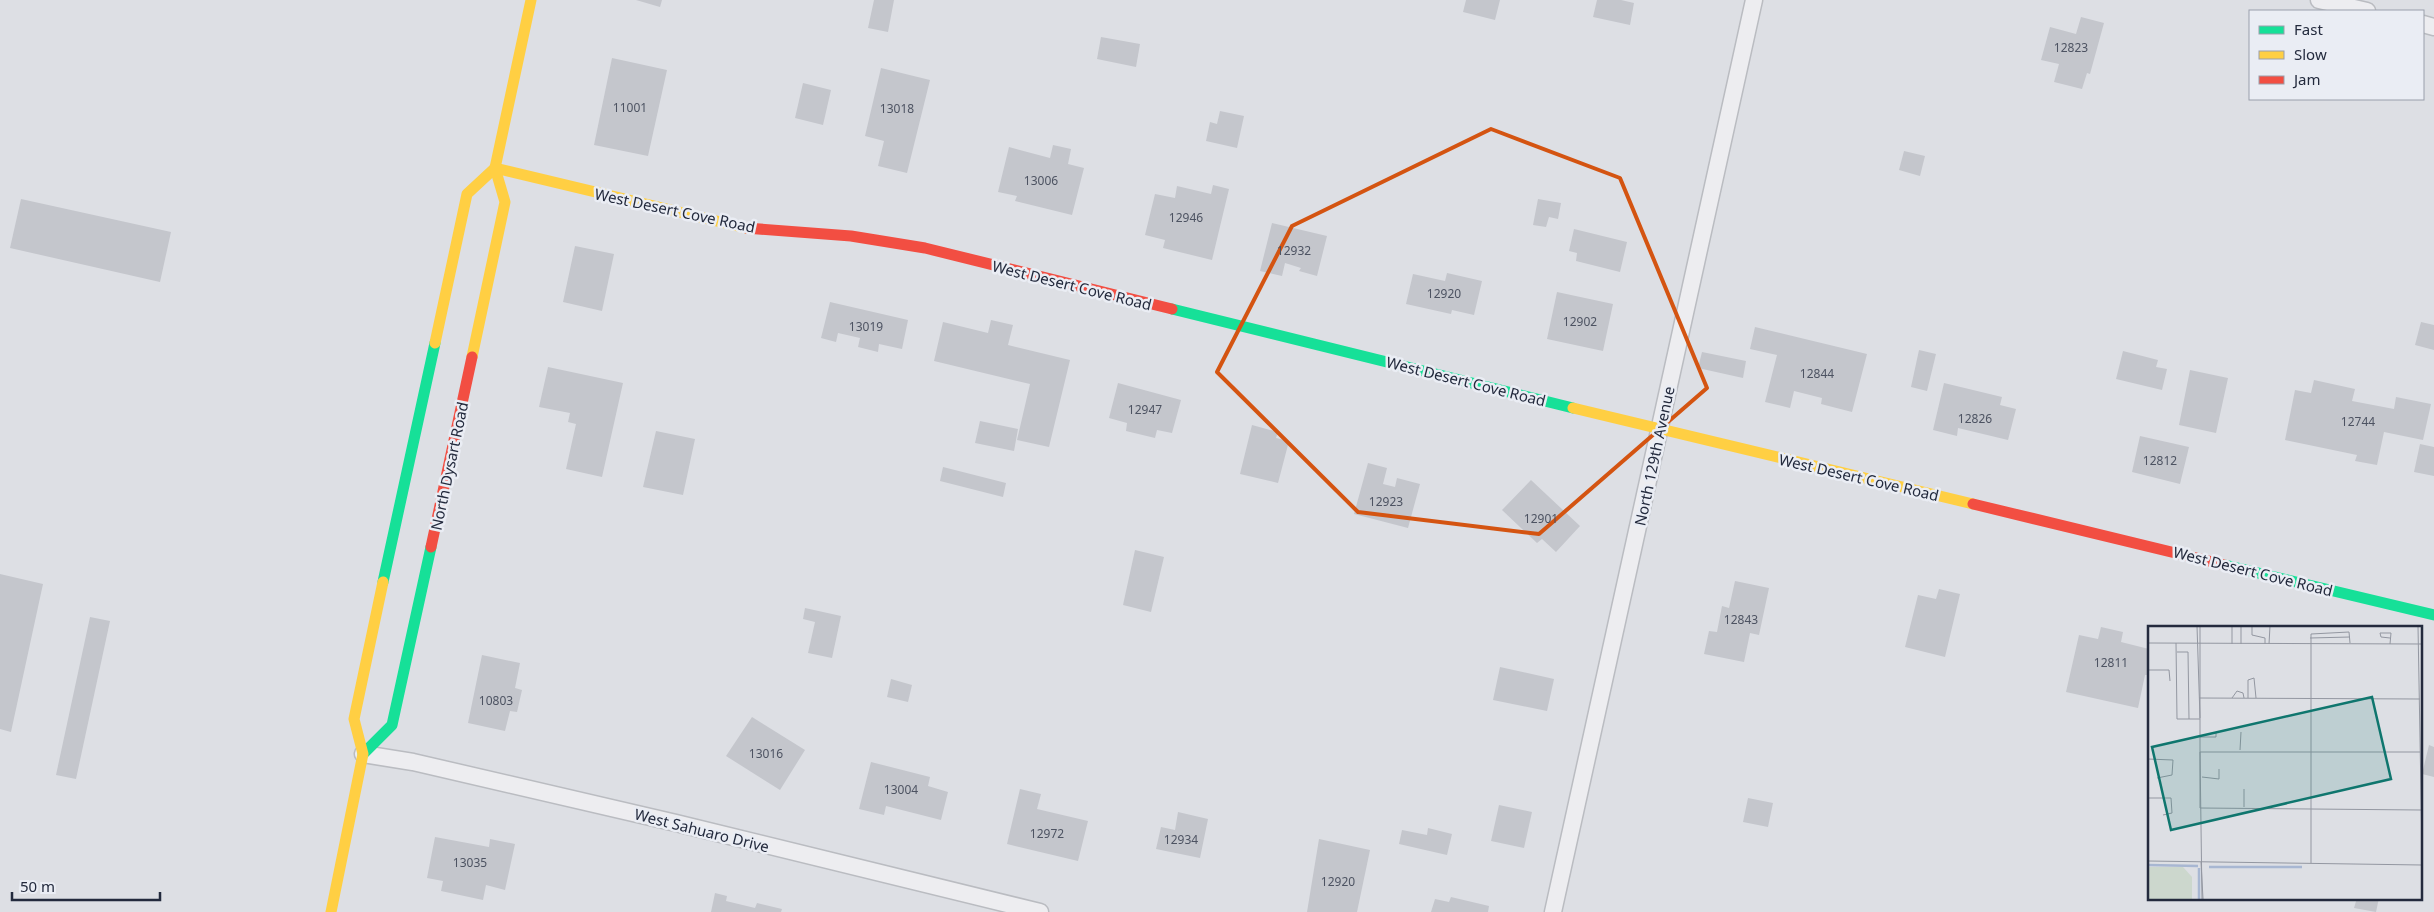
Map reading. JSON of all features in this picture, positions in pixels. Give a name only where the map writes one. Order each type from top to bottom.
[{"type":"street","points":[[331,912],[364,754],[354,719],[467,194],[494,168],[531,0]]},
{"type":"street","name":"North 129th Avenue","points":[[1552,912],[1754,0]]},
{"type":"street","points":[[2319,0],[2363,10]]},
{"type":"street","name":"West Desert Cove Road","points":[[494,168],[739,226],[851,236],[925,248],[1660,429],[2434,615]]},
{"type":"street","name":"North Dysart Road","points":[[364,754],[392,725],[506,202],[494,168]]},
{"type":"street","name":"West Sahuaro Drive","points":[[364,754],[413,762],[666,821],[1040,912]]},
{"type":"highlighted area","points":[[1491,129],[1620,178],[1707,388],[1539,534],[1358,512],[1217,372],[1292,226]]},
{"type":"building","points":[[636,0],[662,0],[660,7]]},
{"type":"building","points":[[874,0],[894,0],[888,32],[868,28]]},
{"type":"building","points":[[1466,0],[1500,0],[1495,20],[1463,12]]},
{"type":"building","points":[[1597,0],[1621,0],[1634,3],[1630,25],[1593,17]]},
{"type":"building","points":[[2081,17],[2104,23],[2090,74],[2087,73],[2082,89],[2054,82],[2059,64],[2041,60],[2050,27],[2076,34]]},
{"type":"building","points":[[1101,37],[1140,44],[1136,67],[1097,59]]},
{"type":"building","points":[[612,58],[667,70],[648,156],[594,145]]},
{"type":"building","points":[[881,68],[930,80],[907,173],[878,166],[884,141],[865,136]]},
{"type":"building","points":[[803,83],[831,90],[823,125],[795,118]]},
{"type":"building","points":[[1220,111],[1244,116],[1237,148],[1206,141],[1210,122],[1217,124]]},
{"type":"building","points":[[1053,145],[1071,149],[1068,164],[1084,168],[1072,215],[1015,201],[1017,196],[998,192],[1009,147],[1050,158]]},
{"type":"building","points":[[1904,151],[1925,156],[1920,176],[1899,170]]},
{"type":"building","points":[[1213,185],[1229,189],[1212,260],[1163,248],[1165,240],[1145,235],[1155,194],[1175,198],[1177,186],[1211,194]]},
{"type":"building","points":[[21,199],[171,232],[160,282],[10,248]]},
{"type":"building","points":[[1538,199],[1561,203],[1558,219],[1549,217],[1546,227],[1533,225]]},
{"type":"building","points":[[1272,223],[1327,236],[1317,276],[1299,271],[1301,268],[1285,263],[1282,276],[1260,271]]},
{"type":"building","points":[[1574,229],[1627,242],[1620,272],[1576,261],[1577,253],[1569,251]]},
{"type":"building","points":[[575,246],[614,254],[602,311],[563,302]]},
{"type":"building","points":[[1447,273],[1482,281],[1474,315],[1452,310],[1451,314],[1406,304],[1413,274],[1445,281]]},
{"type":"building","points":[[1557,292],[1613,304],[1603,351],[1547,339]]},
{"type":"building","points":[[830,302],[908,320],[902,349],[879,344],[878,352],[858,347],[860,338],[838,333],[836,342],[821,338]]},
{"type":"building","points":[[991,320],[1013,325],[1008,345],[1070,360],[1049,447],[1017,440],[1030,384],[934,361],[943,322],[988,333]]},
{"type":"building","points":[[2421,322],[2434,325],[2434,350],[2415,345]]},
{"type":"building","points":[[1755,327],[1867,354],[1852,412],[1821,404],[1822,398],[1794,391],[1790,408],[1765,402],[1777,355],[1750,349]]},
{"type":"building","points":[[1919,350],[1936,354],[1927,391],[1911,387]]},
{"type":"building","points":[[2123,351],[2158,360],[2156,367],[2167,369],[2162,390],[2116,379]]},
{"type":"building","points":[[1702,352],[1746,361],[1743,378],[1698,368]]},
{"type":"building","points":[[548,367],[623,383],[602,477],[566,469],[576,424],[568,422],[570,413],[539,407]]},
{"type":"building","points":[[2190,370],[2228,378],[2216,433],[2179,425]]},
{"type":"building","points":[[2314,380],[2355,389],[2352,401],[2394,409],[2396,397],[2431,404],[2423,440],[2384,432],[2377,465],[2355,461],[2357,455],[2285,440],[2295,390],[2311,393]]},
{"type":"building","points":[[1118,383],[1181,400],[1172,433],[1157,430],[1155,438],[1126,431],[1127,423],[1109,418]]},
{"type":"building","points":[[1944,383],[2002,397],[2000,405],[2016,409],[2008,440],[1958,428],[1957,436],[1933,430]]},
{"type":"building","points":[[980,421],[1018,429],[1014,451],[975,443]]},
{"type":"building","points":[[1252,425],[1278,432],[1276,438],[1289,441],[1278,483],[1240,474]]},
{"type":"building","points":[[656,431],[695,439],[683,495],[643,487]]},
{"type":"building","points":[[2140,436],[2189,447],[2180,484],[2132,472]]},
{"type":"building","points":[[2420,444],[2434,447],[2434,476],[2414,472]]},
{"type":"building","points":[[1368,463],[1387,468],[1383,484],[1395,487],[1397,478],[1420,484],[1408,528],[1354,514]]},
{"type":"building","points":[[943,467],[1006,483],[1003,497],[940,481]]},
{"type":"building","points":[[1531,480],[1580,526],[1556,552],[1542,539],[1537,543],[1502,510]]},
{"type":"building","points":[[1135,550],[1164,557],[1151,612],[1123,605]]},
{"type":"building","points":[[0,574],[43,584],[11,732],[0,729]]},
{"type":"building","points":[[1735,581],[1769,588],[1759,635],[1750,633],[1744,662],[1704,654],[1709,631],[1717,632],[1722,606],[1729,608]]},
{"type":"building","points":[[1939,589],[1960,594],[1945,657],[1905,647],[1918,595],[1936,599]]},
{"type":"building","points":[[805,608],[841,616],[832,658],[808,653],[815,622],[803,619]]},
{"type":"building","points":[[90,617],[110,621],[76,779],[56,775]]},
{"type":"building","points":[[2101,627],[2123,632],[2121,642],[2148,649],[2148,675],[2145,675],[2138,708],[2066,692],[2079,635],[2098,639]]},
{"type":"building","points":[[482,655],[520,663],[515,688],[522,690],[517,712],[510,711],[505,731],[468,723]]},
{"type":"building","points":[[1500,667],[1554,679],[1547,711],[1493,700]]},
{"type":"building","points":[[891,679],[912,685],[908,702],[887,697]]},
{"type":"building","points":[[752,717],[805,750],[780,790],[726,756]]},
{"type":"building","points":[[2429,745],[2434,747],[2434,777],[2422,774]]},
{"type":"building","points":[[871,762],[930,777],[928,786],[948,792],[941,820],[886,806],[884,815],[859,809]]},
{"type":"building","points":[[1020,789],[1041,794],[1037,809],[1088,821],[1078,861],[1007,844]]},
{"type":"building","points":[[1748,798],[1773,803],[1768,827],[1743,822]]},
{"type":"building","points":[[1499,805],[1532,812],[1524,848],[1491,841]]},
{"type":"building","points":[[1178,812],[1208,819],[1200,858],[1156,849],[1161,827],[1175,830]]},
{"type":"building","points":[[1428,828],[1452,834],[1447,855],[1399,844],[1402,830],[1427,835]]},
{"type":"building","points":[[435,837],[489,847],[490,839],[515,844],[505,890],[486,885],[483,900],[441,891],[443,881],[427,878]]},
{"type":"building","points":[[1319,839],[1370,850],[1357,912],[1307,912]]},
{"type":"building","points":[[715,893],[727,896],[726,901],[755,908],[757,903],[782,909],[781,912],[711,912]]},
{"type":"building","points":[[1451,897],[1489,906],[1488,912],[1431,912],[1435,899],[1449,902]]},
{"type":"building","points":[[2356,900],[2379,900],[2376,912],[2354,908]]},
{"type":"traffic: fast","points":[[1172,309],[1573,408]]},
{"type":"traffic: fast","points":[[383,582],[435,343]]},
{"type":"traffic: fast","points":[[363,754],[392,725],[431,547]]},
{"type":"traffic: fast","points":[[2225,565],[2434,615]]},
{"type":"traffic: slow","points":[[472,357],[505,202],[495,168],[531,0]]},
{"type":"traffic: slow","points":[[495,168],[746,228]]},
{"type":"traffic: slow","points":[[435,343],[467,194],[495,168]]},
{"type":"traffic: slow","points":[[1573,408],[1973,504]]},
{"type":"traffic: slow","points":[[331,912],[363,754],[354,719],[383,582]]},
{"type":"traffic: jam","points":[[746,228],[851,236],[925,248],[1172,309]]},
{"type":"traffic: jam","points":[[431,547],[472,357]]},
{"type":"traffic: jam","points":[[1973,504],[2225,565]]}]
